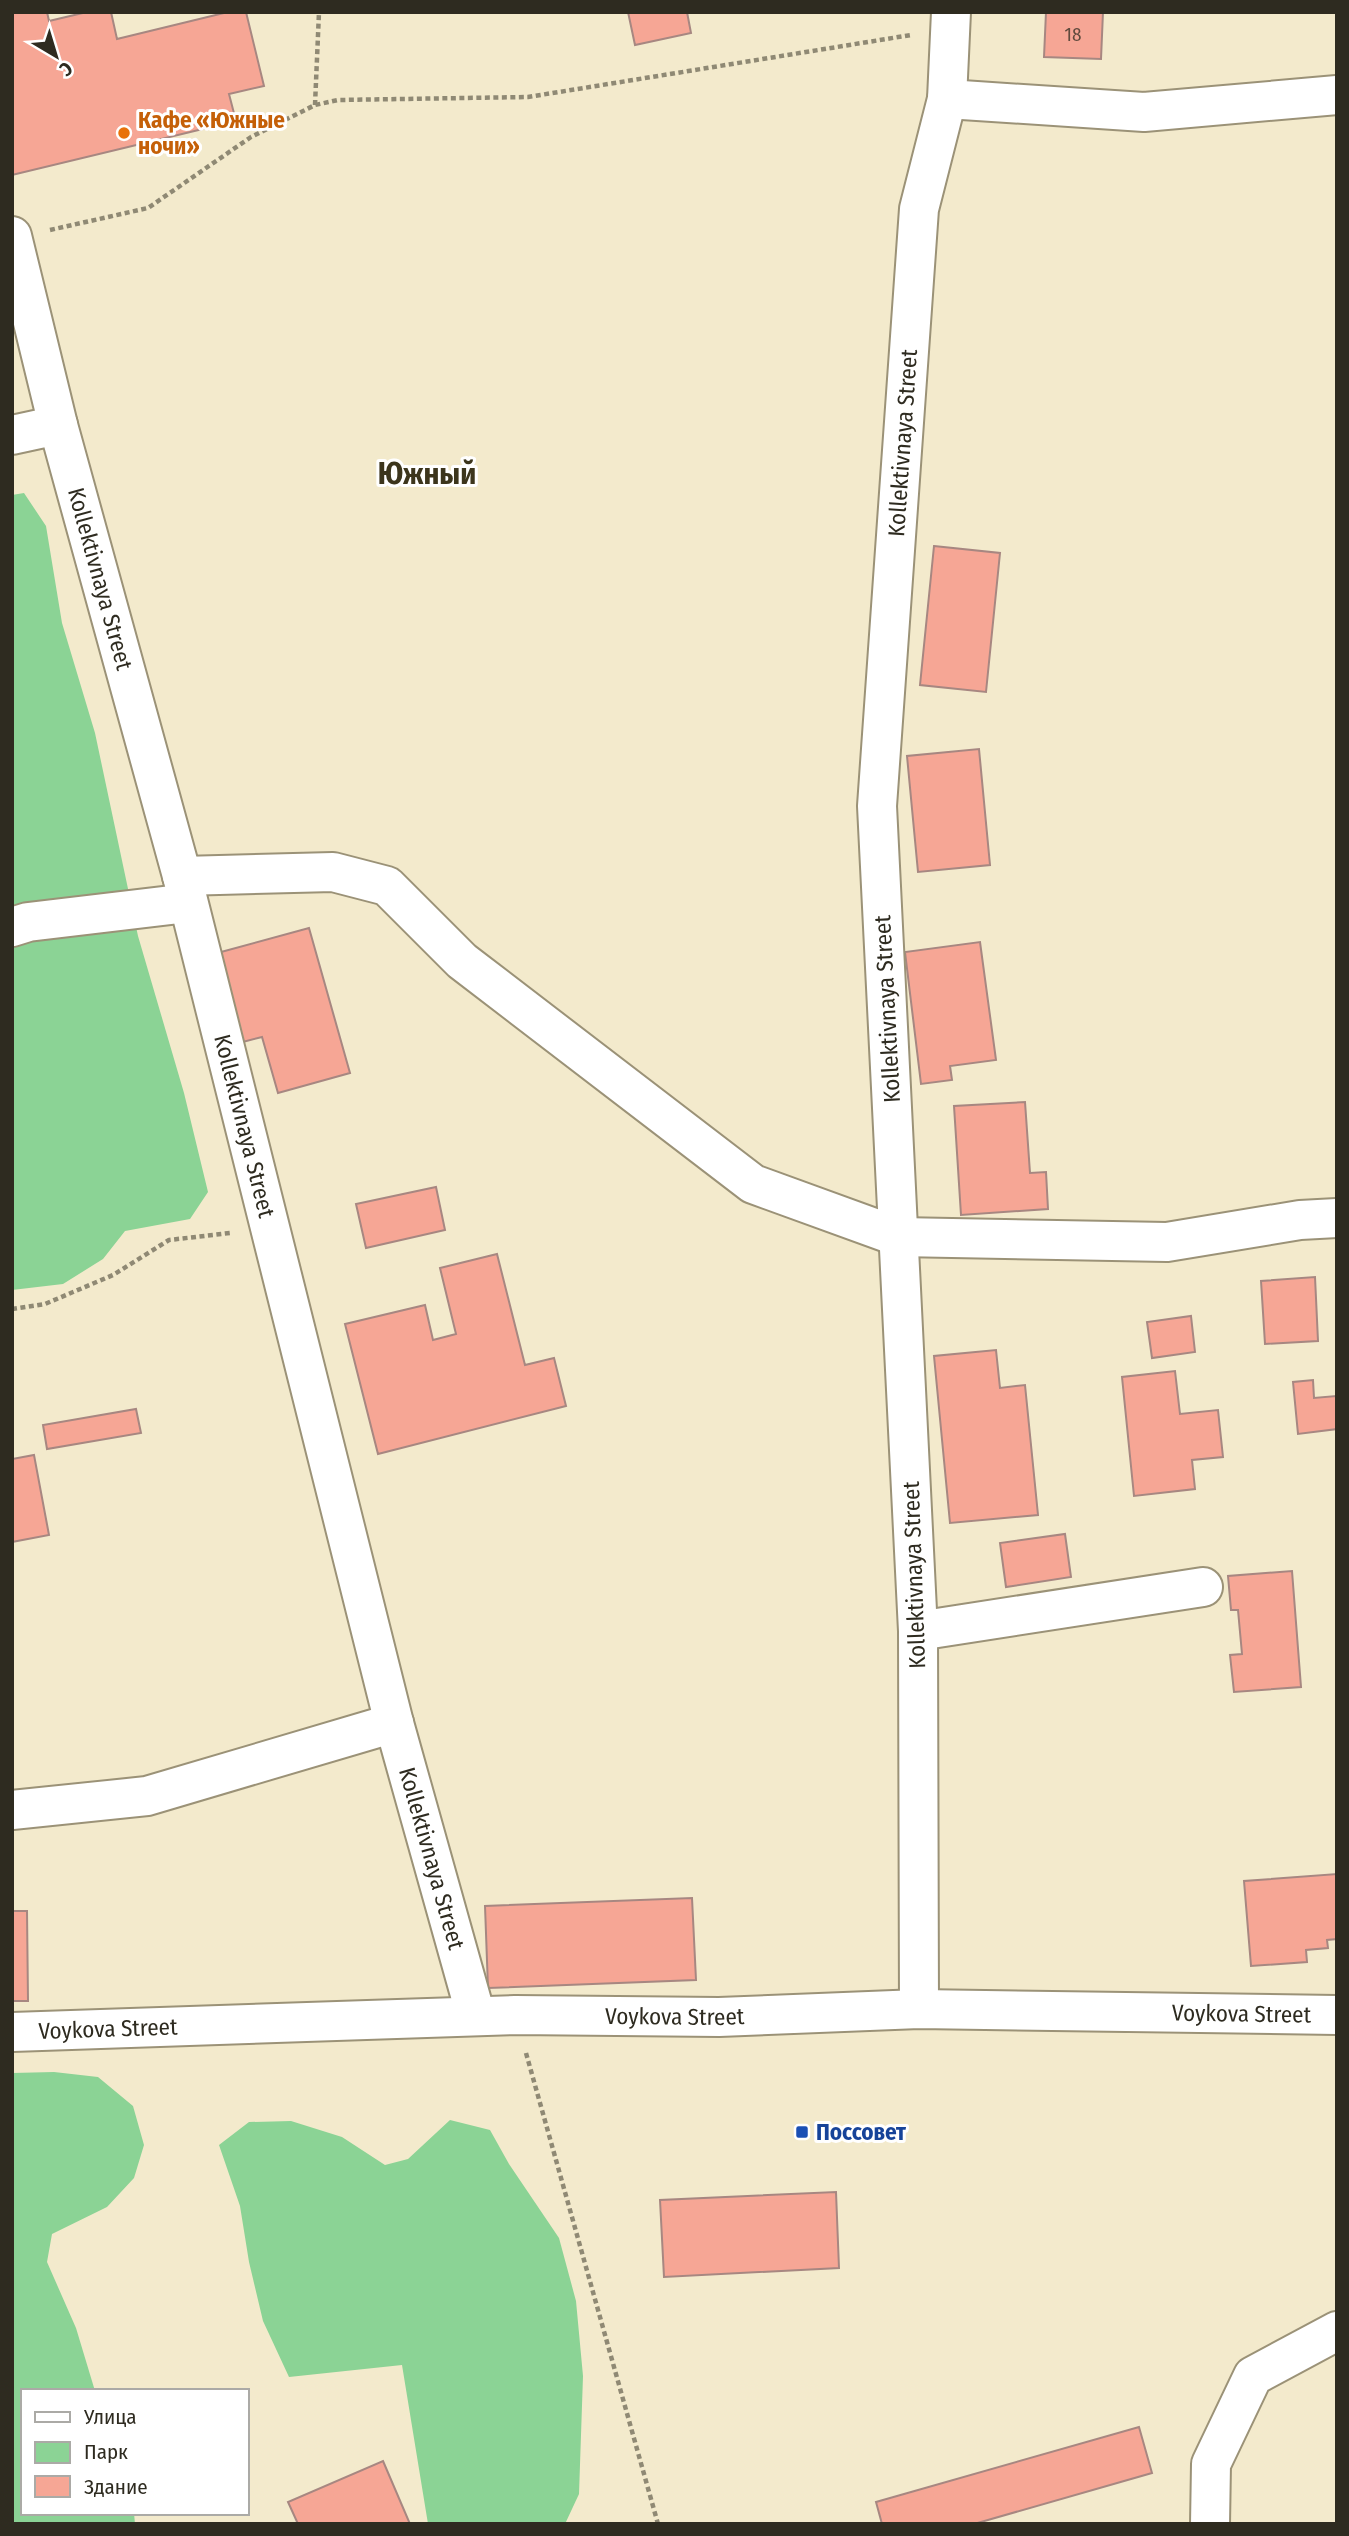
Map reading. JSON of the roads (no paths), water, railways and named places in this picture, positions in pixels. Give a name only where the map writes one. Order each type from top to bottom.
[{"type":"street","name":"Kollektivnaya Street","points":[[919,2010],[918,1630],[877,806],[919,209],[947,99],[950,20]]},
{"type":"street","points":[[947,99],[1144,112],[1337,95]]},
{"type":"street","name":"Kollektivnaya Street","points":[[13,238],[58,425],[185,889],[394,1723],[476,2016]]},
{"type":"street","points":[[12,435],[58,425]]},
{"type":"street","points":[[12,927],[185,889],[334,872],[387,886],[462,961],[753,1184],[899,1237],[1167,1242],[1300,1220],[1337,1218]]},
{"type":"street","points":[[918,1630],[1203,1587]]},
{"type":"street","points":[[12,1810],[147,1796],[394,1723]]},
{"type":"street","name":"Voykova Street","points":[[12,2032],[515,2015],[719,2017],[919,2010],[1337,2015]]},
{"type":"street","points":[[1210,2524],[1211,2464],[1253,2376],[1337,2331]]},
{"type":"place","name":"Кафе «Южные ночи»","points":[[124,133]]},
{"type":"place","name":"Поссовет","points":[[802,2132]]},
{"type":"district","name":"Южный","points":[[427,474]]}]
